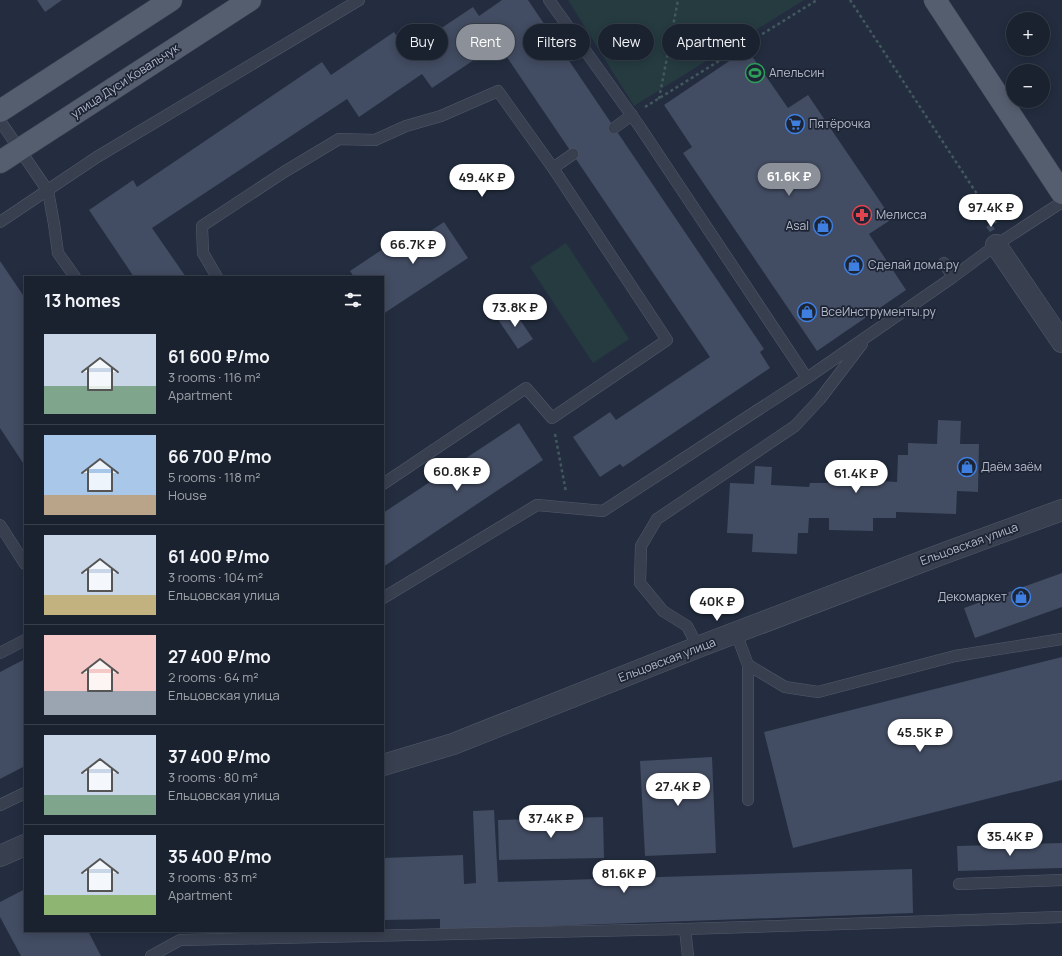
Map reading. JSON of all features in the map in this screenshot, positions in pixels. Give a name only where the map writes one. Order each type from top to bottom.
[{"type":"main road","points":[[0,111],[171,0]]},
{"type":"main road","name":"улица Дуси Ковальчук","points":[[0,162],[250,0]]},
{"type":"main road","points":[[935,0],[1062,193]]},
{"type":"street","points":[[1001,242],[1062,342]]},
{"type":"street","name":"Ельцовская улица","points":[[384,765],[453,744],[698,647],[1062,510]]},
{"type":"street","points":[[0,856],[24,846]]},
{"type":"lane","points":[[0,222],[97,157],[359,0]]},
{"type":"lane","points":[[549,0],[632,115],[808,378]]},
{"type":"lane","points":[[216,276],[203,253],[202,226],[284,172],[339,139],[375,140],[406,126],[441,116],[498,91],[553,168],[667,340],[552,418],[526,388],[384,483]]},
{"type":"lane","points":[[614,128],[632,115]]},
{"type":"lane","points":[[0,121],[48,191],[58,253],[74,276]]},
{"type":"lane","points":[[553,168],[573,154]]},
{"type":"lane","points":[[384,597],[536,505],[603,511],[808,378],[1001,242],[1062,202]]},
{"type":"lane","points":[[944,263],[953,277]]},
{"type":"lane","points":[[698,647],[687,626],[663,611],[640,582],[641,546],[657,519],[795,426],[820,399],[868,336]]},
{"type":"lane","points":[[0,525],[24,562]]},
{"type":"lane","points":[[736,633],[748,665],[748,800]]},
{"type":"lane","points":[[748,665],[785,687],[818,692],[956,656],[1062,639]]},
{"type":"lane","points":[[0,653],[24,641]]},
{"type":"lane","points":[[0,806],[24,794]]},
{"type":"lane","points":[[959,884],[1062,880]]},
{"type":"lane","points":[[151,956],[180,940],[202,935],[685,929],[1062,917]]},
{"type":"lane","points":[[685,929],[688,956]]},
{"type":"path","points":[[659,99],[678,0]]},
{"type":"path","points":[[632,115],[817,0]]},
{"type":"path","points":[[850,0],[1001,242]]},
{"type":"path","points":[[552,418],[569,508]]},
{"type":"green space","points":[[568,0],[804,0],[760,27],[760,24],[662,24],[662,60],[708,60],[634,106],[605,60],[654,60],[654,24],[598,24],[598,48],[590,35],[590,24],[583,24]]},
{"type":"green space","points":[[566,243],[629,339],[593,363],[530,267]]},
{"type":"building","points":[[37,0],[62,0],[45,12]]},
{"type":"building","points":[[502,0],[528,0],[544,24],[523,24],[523,60],[569,60],[764,349],[760,352],[770,368],[623,467],[620,464],[600,477],[573,437],[610,412],[616,420],[710,357],[509,60],[515,60],[515,24],[456,24],[456,60],[474,60],[432,88],[422,74],[359,117],[347,99],[152,228],[185,276],[133,276],[89,210],[133,180],[137,187],[322,62],[331,75],[394,32],[396,35],[396,60],[448,60],[448,24],[473,7],[479,16]]},
{"type":"building","points":[[731,60],[755,60],[788,108],[808,95],[892,219],[869,234],[906,290],[817,351],[683,153],[692,147],[664,105]]},
{"type":"building","points":[[444,222],[468,258],[384,313],[384,276],[353,276],[350,271],[389,245],[395,254]]},
{"type":"building","points":[[991,223],[995,229],[990,232],[986,227]]},
{"type":"building","points":[[0,261],[24,297],[24,464],[0,428]]},
{"type":"building","points":[[512,308],[533,339],[518,349],[497,318]]},
{"type":"building","points":[[938,420],[961,421],[960,444],[979,444],[978,492],[957,491],[956,514],[896,512],[896,518],[873,518],[873,531],[829,530],[829,518],[809,518],[808,533],[798,533],[797,554],[752,552],[753,534],[727,533],[730,483],[754,484],[755,466],[772,467],[771,485],[809,487],[810,483],[830,483],[831,468],[881,468],[880,481],[897,482],[898,455],[908,455],[908,443],[937,444]]},
{"type":"building","points":[[519,423],[543,460],[384,566],[384,512]]},
{"type":"building","points":[[1062,573],[1062,607],[975,638],[964,608]]},
{"type":"building","points":[[1062,657],[1062,780],[793,848],[764,732]]},
{"type":"building","points":[[24,660],[24,767],[0,779],[0,672]]},
{"type":"building","points":[[712,757],[716,853],[645,856],[640,761]]},
{"type":"building","points":[[494,810],[498,882],[912,869],[913,913],[440,930],[440,919],[384,920],[384,858],[463,855],[464,884],[476,883],[473,811]]},
{"type":"building","points":[[603,817],[604,858],[499,860],[498,820]]},
{"type":"building","points":[[1062,843],[1062,868],[958,871],[957,846]]},
{"type":"building","points":[[24,890],[24,932],[89,932],[101,956],[21,956],[0,917],[0,902]]},
{"type":"place","name":"Апельсин","points":[[755,73]]},
{"type":"place","name":"Пятёрочка","points":[[795,124]]},
{"type":"place","name":"Мелисса","points":[[862,215]]},
{"type":"place","name":"Asal","points":[[823,226]]},
{"type":"place","name":"Сделай дома.ру","points":[[854,265]]},
{"type":"place","name":"ВсеИнструменты.ру","points":[[807,312]]},
{"type":"place","name":"Даём заём","points":[[967,467]]},
{"type":"place","name":"Декомаркет","points":[[1021,597]]}]
